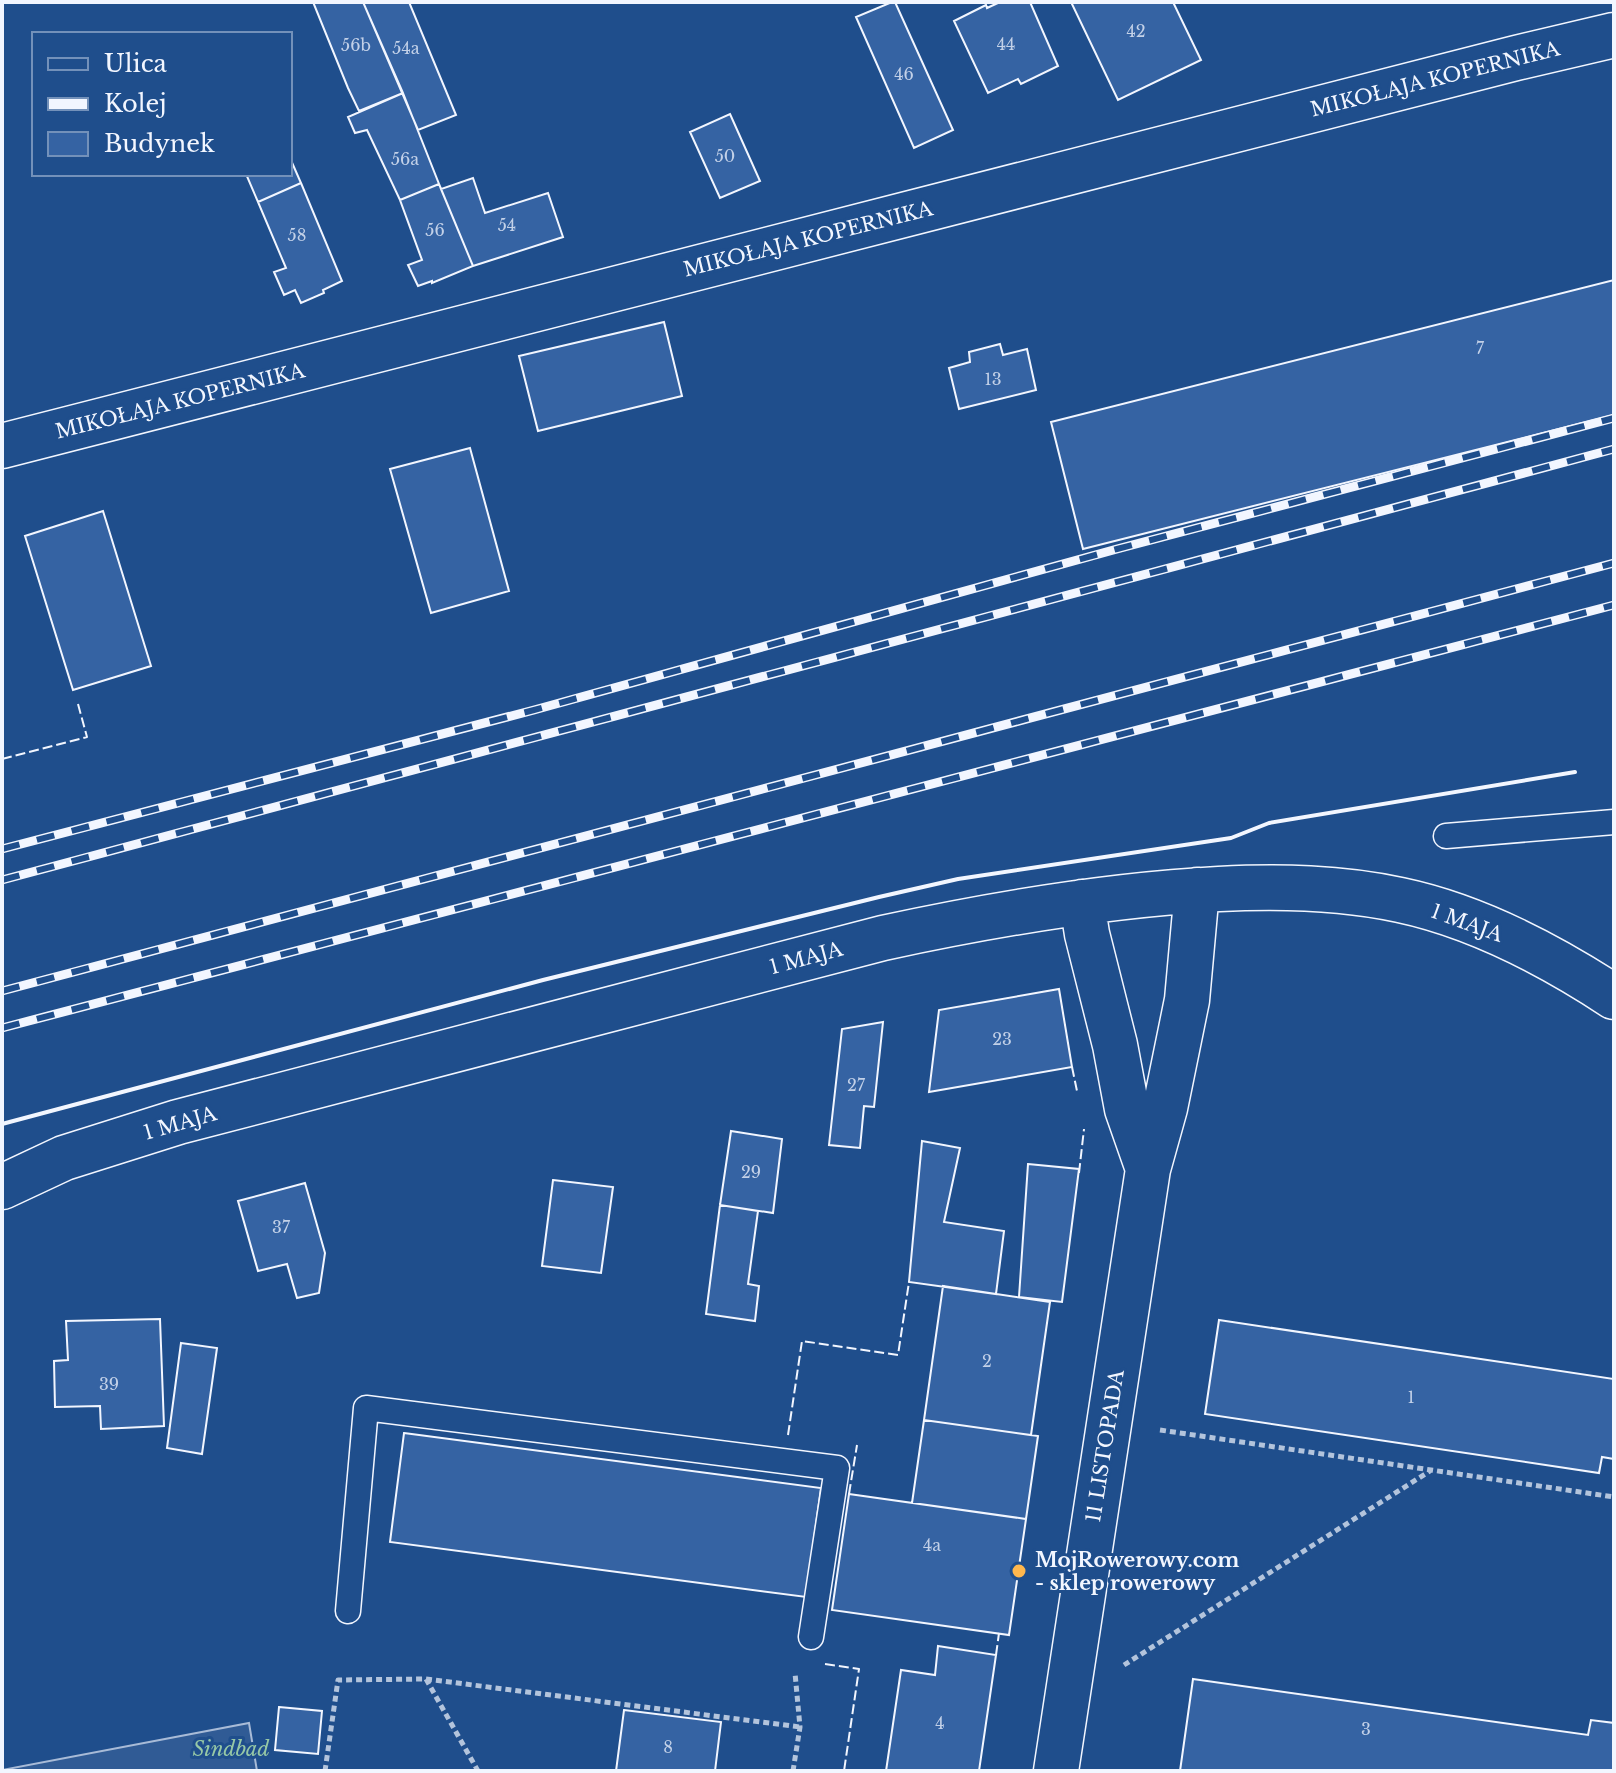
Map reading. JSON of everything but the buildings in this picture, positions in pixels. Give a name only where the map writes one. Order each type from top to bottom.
[{"type":"street","name":"MIKOŁAJA KOPERNIKA","points":[[2,446],[1500,61],[1614,35]]},
{"type":"street","name":"1 MAJA","points":[[2,1187],[64,1158],[209,1114],[883,938],[985,916],[1082,902],[1197,890],[1275,887],[1346,890],[1402,900],[1468,921],[1525,945],[1614,997]]},
{"type":"street","name":"11 LISTOPADA","points":[[1056,1771],[1148,1169],[1165,1108],[1187,1000],[1197,890]]},
{"type":"street","name":"11 LISTOPADA","points":[[1082,902],[1127,1109],[1148,1169]]},
{"type":"lane","points":[[1446,836],[1614,822]]},
{"type":"lane","points":[[348,1611],[366,1408],[837,1468],[811,1637]]},
{"type":"path","points":[[1148,1429],[1614,1497]]},
{"type":"path","points":[[1123,1665],[1431,1471]]},
{"type":"path","points":[[793,1771],[800,1727],[795,1666]]},
{"type":"path","points":[[325,1771],[338,1680],[426,1679],[800,1727]]},
{"type":"path","points":[[426,1679],[478,1771]]},
{"type":"shaded area","name":"Sindbad","points":[[249,1723],[257,1771],[2,1771],[2,1770]]},
{"type":"railway","points":[[2,849],[534,710],[1117,549],[1614,418]]},
{"type":"railway","points":[[2,880],[1614,449]]},
{"type":"railway","points":[[2,991],[1614,563]]},
{"type":"railway","points":[[2,1028],[1614,605]]},
{"type":"fence","points":[[2,759],[87,737],[78,704]]},
{"type":"fence","points":[[1072,1067],[1077,1091]]},
{"type":"fence","points":[[1079,1173],[1084,1129]]},
{"type":"fence","points":[[788,1435],[802,1341],[898,1355],[909,1282]]},
{"type":"fence","points":[[849,1494],[857,1445]]},
{"type":"fence","points":[[996,1655],[999,1633]]},
{"type":"fence","points":[[825,1664],[859,1669],[844,1771]]},
{"type":"wall","points":[[2,1124],[543,980],[958,879],[1231,838],[1269,823],[1575,772]]},
{"type":"place","name":"MojRowerowy.com - sklep rowerowy","points":[[1019,1571]]}]
